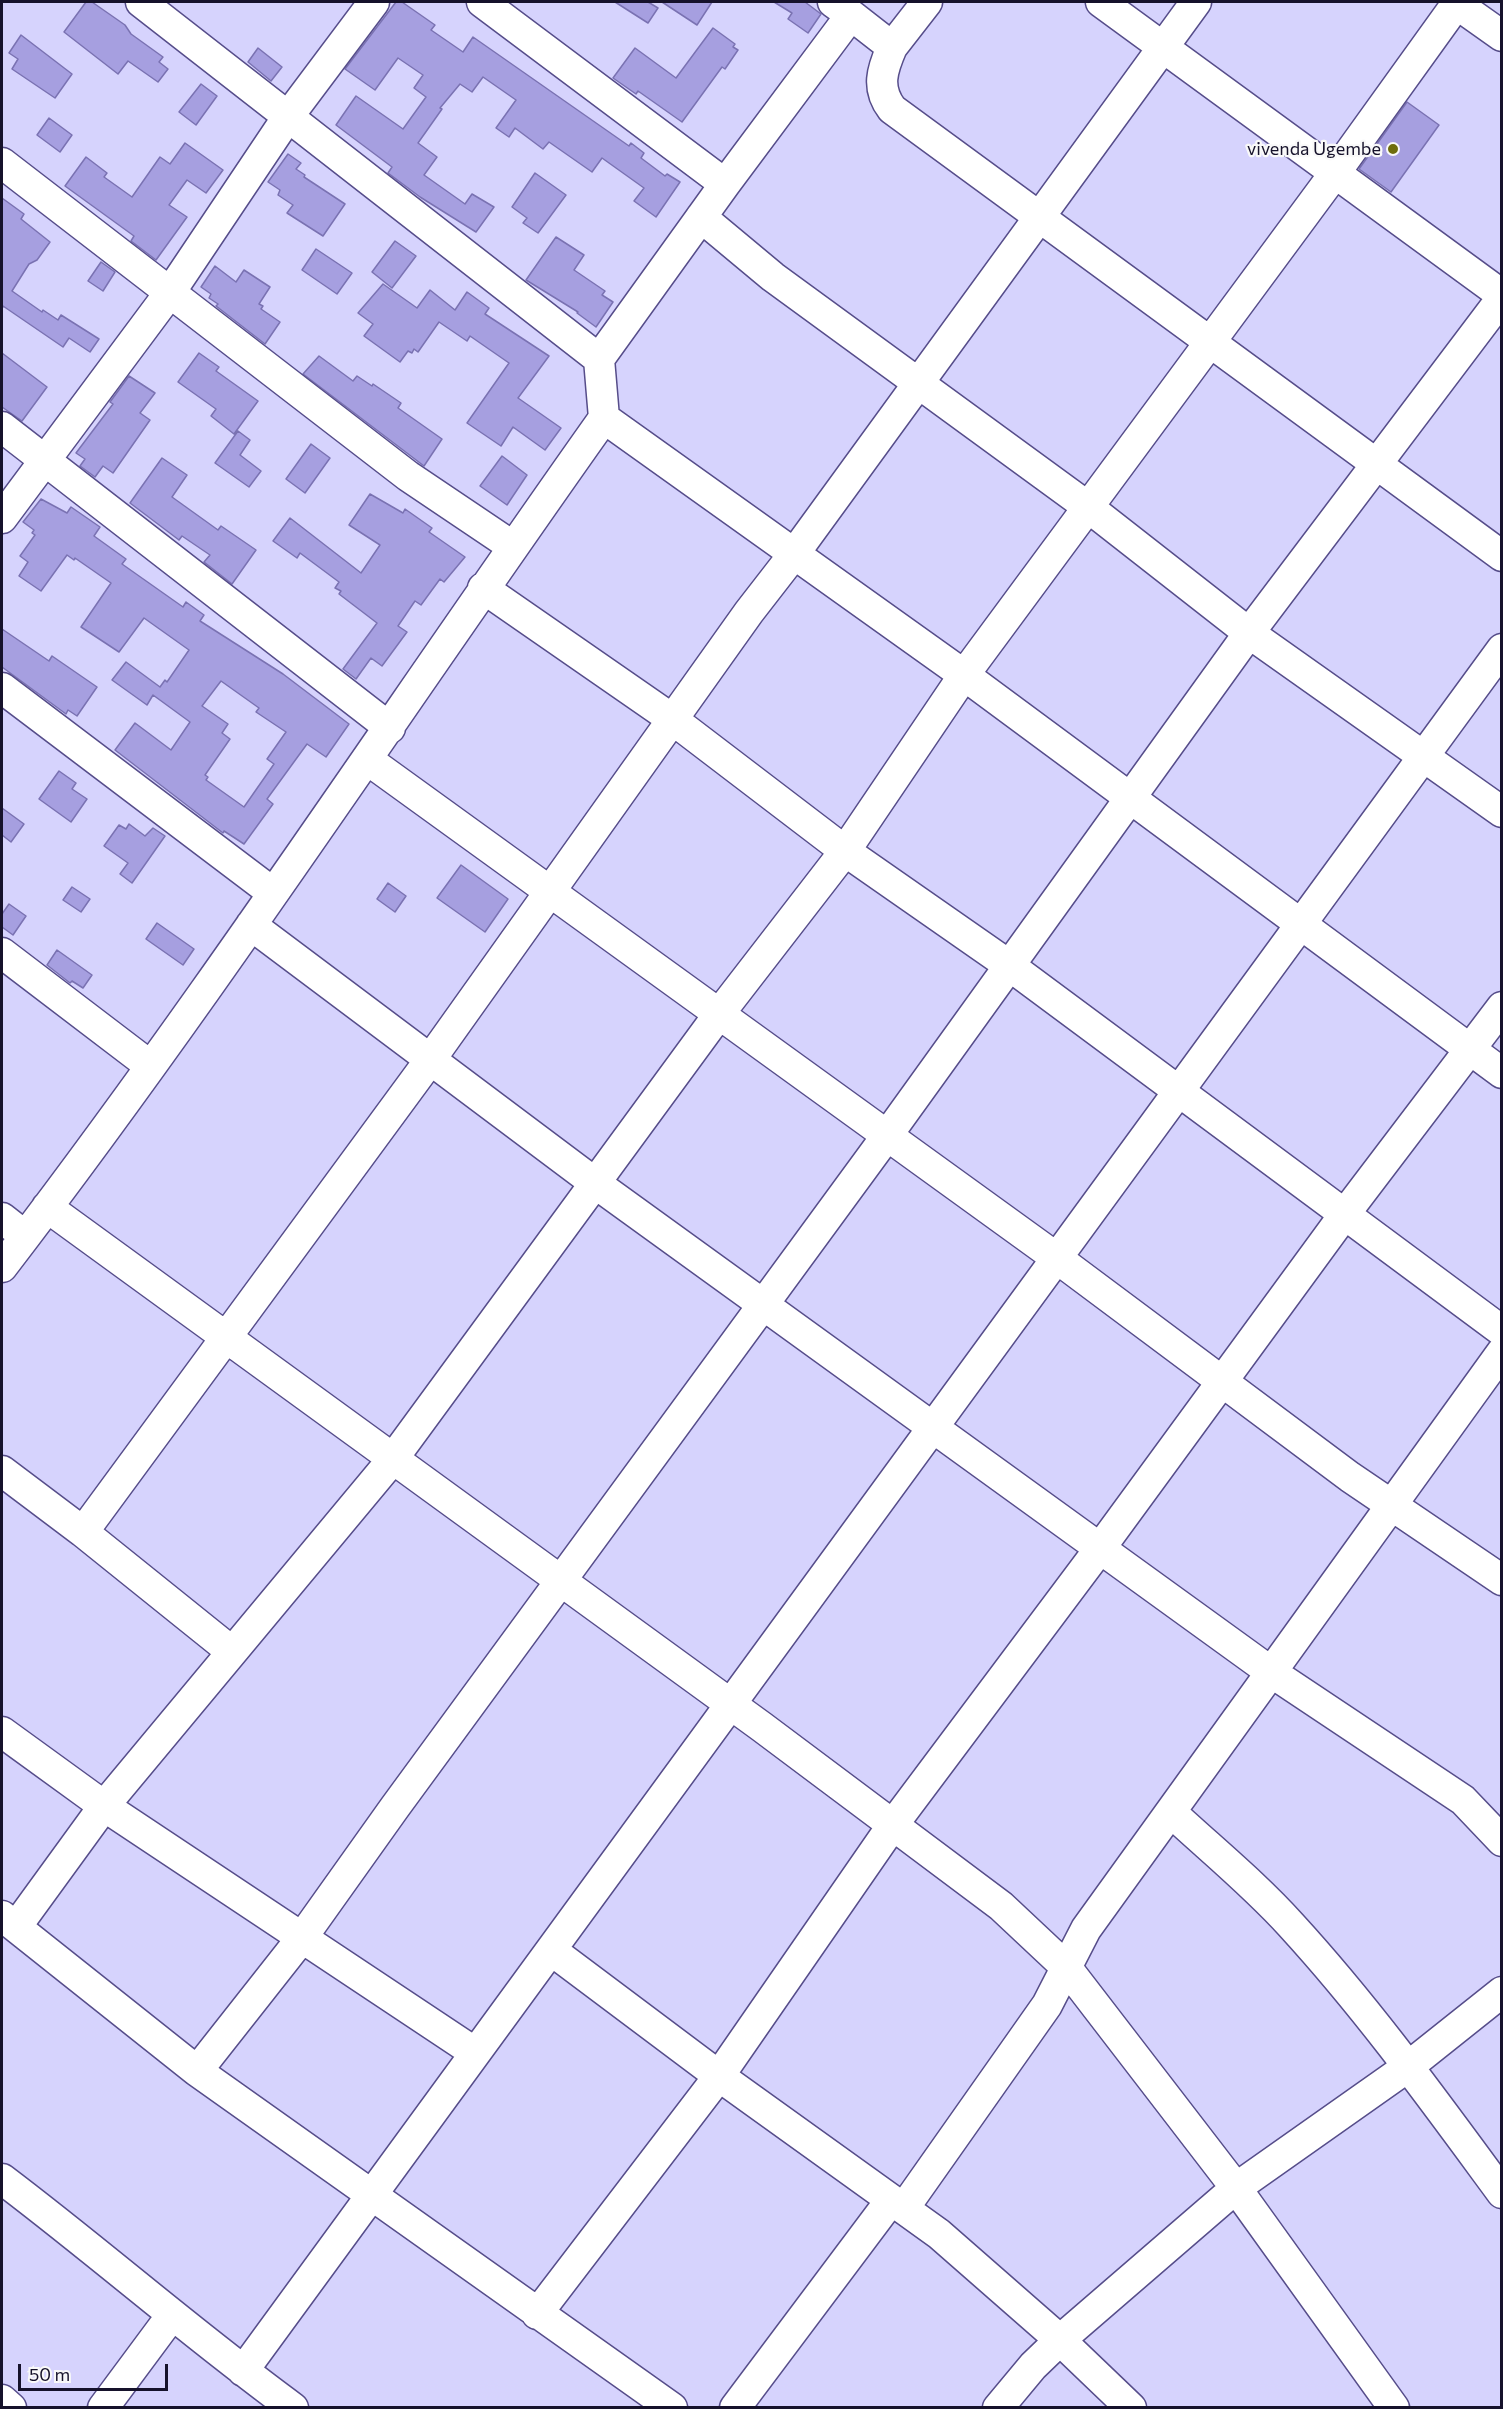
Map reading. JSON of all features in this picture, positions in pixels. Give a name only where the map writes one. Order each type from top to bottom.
[{"type":"street","points":[[141,2],[599,359]]},
{"type":"street","points":[[2,518],[171,291],[288,118],[374,2]]},
{"type":"street","points":[[482,2],[725,184]]},
{"type":"street","points":[[927,2],[892,47],[882,69],[881,87],[892,110],[1502,556]]},
{"type":"street","points":[[197,2071],[301,1939],[560,1581],[765,1304],[1249,633],[1502,297],[1101,2]]},
{"type":"street","points":[[83,1532],[430,1060],[672,719],[1196,2]]},
{"type":"street","points":[[672,2408],[197,2071],[9,1921],[392,1460],[719,1014],[845,851],[964,675],[1335,173],[1456,2],[1502,36]]},
{"type":"street","points":[[2,1267],[368,760],[483,588],[604,418],[599,359],[725,184],[842,8],[892,47]]},
{"type":"street","points":[[2,163],[171,291],[288,385],[408,476],[512,546]]},
{"type":"street","points":[[701,217],[773,277],[1088,507],[1249,633],[1502,812]]},
{"type":"street","points":[[604,418],[964,675],[1502,1073]]},
{"type":"street","points":[[2,427],[390,728]]},
{"type":"street","points":[[483,588],[672,719],[845,851],[1010,966],[1502,1331]]},
{"type":"street","points":[[243,2371],[370,2194],[731,1706],[1502,649]]},
{"type":"street","points":[[2,688],[273,893]]},
{"type":"street","points":[[368,760],[550,890],[886,1137],[1058,1259],[1390,1505],[1502,1580]]},
{"type":"street","points":[[251,925],[595,1183],[1271,1672],[1463,1800],[1502,1841]]},
{"type":"street","points":[[2,953],[149,1065]]},
{"type":"street","points":[[537,2313],[719,2076],[892,1826],[1101,1547],[1344,1215],[1502,1008]]},
{"type":"street","points":[[47,1207],[1001,1906],[1066,1967],[1236,2188],[1395,2408]]},
{"type":"street","points":[[2,1218],[26,1236]]},
{"type":"street","points":[[735,2408],[898,2204],[1047,2005],[1086,1929],[1172,1813],[1390,1505],[1502,1352]]},
{"type":"street","points":[[2,1471],[83,1532],[231,1651]]},
{"type":"street","points":[[2,1732],[104,1806],[474,2052]]},
{"type":"street","points":[[1172,1813],[1285,1918],[1408,2066],[1502,2193]]},
{"type":"street","points":[[552,1950],[719,2076],[939,2234],[1060,2340],[1131,2408]]},
{"type":"street","points":[[998,2408],[1033,2366],[1060,2340],[1236,2188],[1408,2066],[1502,1992]]},
{"type":"street","points":[[2,2179],[243,2371],[293,2408]]},
{"type":"street","points":[[102,2408],[172,2315]]},
{"type":"street","points":[[2,2400],[11,2408]]},
{"type":"building","points":[[86,2],[92,2],[125,25],[131,34],[163,57],[159,62],[168,69],[158,82],[128,61],[118,74],[64,32]]},
{"type":"building","points":[[396,2],[402,2],[435,25],[431,30],[463,52],[473,37],[629,146],[631,143],[644,153],[641,158],[665,176],[667,174],[680,182],[656,217],[634,201],[644,188],[602,158],[592,172],[549,142],[543,149],[515,128],[509,137],[496,128],[516,100],[483,77],[472,92],[460,84],[440,108],[442,109],[418,143],[437,157],[424,175],[465,204],[472,194],[494,207],[476,232],[420,197],[388,173],[392,167],[336,125],[356,96],[403,129],[426,97],[414,88],[423,75],[398,58],[375,90],[345,69]]},
{"type":"building","points":[[615,2],[648,2],[658,8],[648,23]]},
{"type":"building","points":[[662,2],[712,2],[697,25]]},
{"type":"building","points":[[774,2],[805,2],[821,14],[808,33],[788,19],[792,13]]},
{"type":"building","points":[[713,28],[735,44],[733,47],[738,50],[725,69],[722,67],[682,122],[638,91],[636,94],[613,78],[635,48],[676,78]]},
{"type":"building","points":[[21,35],[72,74],[55,98],[12,69],[18,59],[9,53]]},
{"type":"building","points":[[258,48],[282,67],[271,81],[248,62]]},
{"type":"building","points":[[201,84],[217,96],[196,125],[179,112]]},
{"type":"building","name":"vivenda Ugembe","points":[[1407,102],[1439,125],[1391,192],[1359,169]]},
{"type":"building","points":[[49,118],[72,135],[60,152],[37,135]]},
{"type":"building","points":[[185,143],[223,170],[206,193],[187,180],[169,205],[187,217],[156,260],[131,241],[134,236],[65,186],[86,157],[107,173],[104,177],[132,197],[160,157],[170,164]]},
{"type":"building","points":[[288,154],[301,163],[296,169],[305,175],[304,177],[345,204],[323,236],[287,213],[293,205],[278,195],[280,190],[268,182]]},
{"type":"building","points":[[535,173],[566,195],[538,233],[523,223],[527,218],[512,207]]},
{"type":"building","points":[[2,198],[24,214],[21,219],[50,242],[37,260],[29,264],[12,291],[42,312],[43,310],[58,320],[61,315],[99,339],[90,352],[69,338],[63,347],[3,306],[2,309]]},
{"type":"building","points":[[556,237],[584,255],[574,270],[605,291],[602,295],[613,302],[596,327],[578,312],[526,280]]},
{"type":"building","points":[[395,241],[416,256],[392,288],[372,272]]},
{"type":"building","points":[[316,249],[352,273],[337,294],[302,270]]},
{"type":"building","points":[[101,262],[115,272],[103,291],[88,281]]},
{"type":"building","points":[[215,266],[236,282],[244,270],[270,287],[259,304],[263,306],[261,309],[280,322],[265,344],[216,306],[218,304],[209,298],[211,294],[201,287]]},
{"type":"building","points":[[383,284],[417,308],[430,290],[455,310],[467,292],[489,308],[485,314],[549,356],[518,398],[561,428],[545,450],[513,427],[501,446],[467,423],[509,363],[470,336],[467,341],[439,322],[418,352],[414,349],[412,353],[408,351],[400,362],[364,336],[373,324],[358,313]]},
{"type":"building","points":[[2,353],[47,387],[22,421],[2,407]]},
{"type":"building","points":[[199,353],[219,367],[216,371],[258,401],[234,434],[211,416],[216,409],[178,382]]},
{"type":"building","points":[[319,356],[353,381],[357,376],[372,386],[373,384],[401,403],[398,408],[442,439],[424,466],[303,374]]},
{"type":"building","points":[[129,376],[155,393],[140,413],[150,420],[113,473],[103,466],[95,477],[80,466],[85,459],[76,453],[113,404],[110,402]]},
{"type":"building","points":[[238,431],[250,440],[240,455],[261,471],[249,487],[215,463]]},
{"type":"building","points":[[311,444],[330,458],[305,493],[286,479]]},
{"type":"building","points":[[502,456],[527,475],[507,505],[480,486]]},
{"type":"building","points":[[162,458],[187,475],[172,497],[218,530],[221,526],[256,550],[232,584],[204,562],[210,555],[182,536],[179,540],[130,503]]},
{"type":"building","points":[[370,494],[403,513],[405,509],[432,528],[429,532],[465,557],[444,582],[440,579],[421,605],[415,601],[398,626],[407,632],[382,666],[371,658],[356,679],[343,669],[377,623],[339,594],[341,591],[335,588],[339,582],[300,553],[297,558],[273,541],[290,518],[361,573],[380,545],[349,525]]},
{"type":"building","points":[[41,499],[67,513],[71,507],[100,527],[94,536],[126,559],[122,564],[183,607],[186,602],[204,615],[200,621],[283,674],[349,724],[326,757],[307,744],[267,799],[273,804],[244,844],[224,831],[223,833],[115,750],[135,723],[171,750],[190,722],[153,695],[147,705],[112,680],[126,662],[160,687],[165,680],[167,682],[189,650],[144,618],[119,652],[81,627],[111,583],[67,555],[41,591],[19,576],[28,562],[20,556],[35,535],[32,533],[34,530],[23,522]],"holes":[[[221,681],[259,708],[256,712],[286,732],[267,759],[274,764],[244,807],[206,780],[208,777],[205,775],[230,739],[222,733],[228,724],[202,706]]]},
{"type":"building","points":[[2,629],[49,661],[52,656],[97,687],[77,716],[68,710],[66,714],[2,667]]},
{"type":"building","points":[[59,771],[76,783],[72,789],[87,799],[71,822],[39,799]]},
{"type":"building","points":[[2,808],[24,824],[11,842],[2,835]]},
{"type":"building","points":[[129,824],[145,836],[153,828],[165,836],[132,883],[120,874],[128,863],[104,846],[119,825],[126,829]]},
{"type":"building","points":[[461,865],[508,899],[485,932],[437,898]]},
{"type":"building","points":[[388,883],[406,896],[395,912],[377,899]]},
{"type":"building","points":[[72,887],[90,899],[81,912],[63,900]]},
{"type":"building","points":[[9,904],[26,916],[13,935],[2,927],[2,914]]},
{"type":"building","points":[[157,923],[194,949],[183,965],[146,939]]},
{"type":"building","points":[[57,950],[92,975],[83,988],[72,981],[70,983],[47,965]]},
{"type":"place","name":"vivenda Ugembe","points":[[1393,149]]}]
